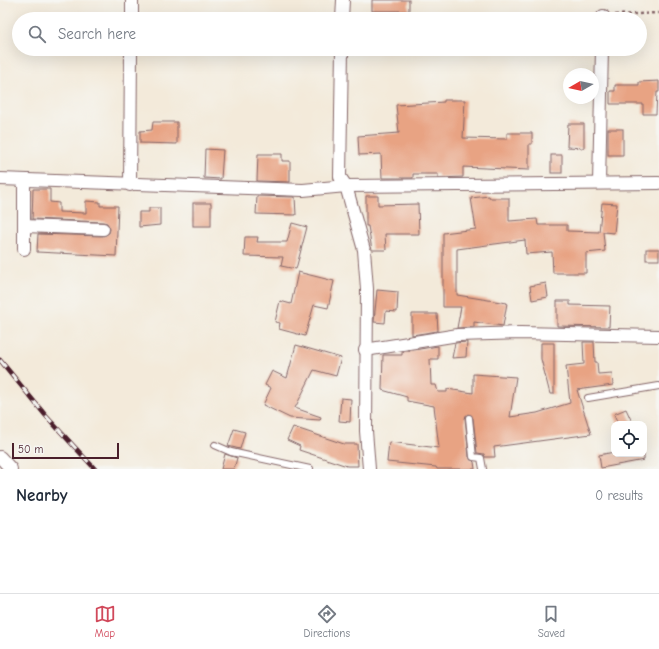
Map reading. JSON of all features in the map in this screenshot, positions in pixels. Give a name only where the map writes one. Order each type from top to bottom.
[{"type":"street","points":[[132,0],[132,12]]},
{"type":"street","points":[[342,12],[343,0]]},
{"type":"street","points":[[130,184],[131,56]]},
{"type":"street","points":[[342,56],[340,177],[346,186],[364,250],[367,289],[365,350],[366,431],[370,469]]},
{"type":"street","points":[[599,183],[602,56]]},
{"type":"street","points":[[0,179],[303,190],[346,186],[659,183]]},
{"type":"street","points":[[24,180],[24,249]]},
{"type":"street","points":[[24,226],[103,229]]},
{"type":"street","points":[[365,350],[458,335],[520,333],[659,336]]},
{"type":"street","points":[[0,457],[11,469]]},
{"type":"lane","points":[[588,398],[659,386]]},
{"type":"lane","points":[[469,418],[473,457],[480,458],[483,469]]},
{"type":"lane","points":[[215,445],[231,452],[310,469]]},
{"type":"path","points":[[647,14],[659,13]]},
{"type":"building","points":[[372,0],[409,0],[409,11],[372,11]]},
{"type":"building","points":[[659,81],[656,114],[643,114],[643,104],[610,104],[610,91],[615,91],[615,85],[639,85],[639,82]]},
{"type":"building","points":[[444,100],[465,100],[463,138],[507,139],[507,133],[532,133],[532,144],[529,144],[529,170],[463,167],[463,177],[438,178],[438,174],[413,174],[413,178],[382,178],[381,154],[359,155],[358,136],[399,133],[396,105],[444,102]]},
{"type":"building","points":[[153,122],[177,122],[177,144],[140,143],[140,131],[152,130]]},
{"type":"building","points":[[568,124],[584,124],[584,148],[567,147]]},
{"type":"building","points":[[608,129],[623,129],[623,155],[608,155]]},
{"type":"building","points":[[205,149],[223,150],[221,179],[204,178]]},
{"type":"building","points":[[258,154],[282,154],[282,161],[290,161],[290,182],[257,181]]},
{"type":"building","points":[[551,155],[562,155],[562,173],[551,173]]},
{"type":"building","points":[[33,189],[50,189],[50,202],[59,203],[59,212],[86,213],[86,201],[100,202],[100,206],[118,206],[116,256],[37,252],[38,234],[103,236],[109,233],[110,229],[107,223],[103,222],[32,219]]},
{"type":"building","points":[[257,196],[295,197],[296,215],[256,214]]},
{"type":"building","points":[[366,196],[378,196],[378,205],[418,204],[419,234],[385,234],[386,250],[372,250],[368,226],[366,226]]},
{"type":"building","points":[[489,196],[490,198],[509,198],[509,221],[537,219],[538,225],[567,225],[567,231],[599,232],[602,203],[617,204],[614,233],[603,232],[605,251],[586,253],[586,273],[553,273],[552,252],[526,254],[525,240],[457,249],[457,295],[507,303],[503,326],[474,322],[474,327],[457,328],[461,307],[443,307],[443,233],[476,229],[471,198]]},
{"type":"building","points":[[193,203],[211,203],[211,226],[193,226]]},
{"type":"building","points":[[149,208],[160,208],[160,225],[139,227],[139,212],[149,212]]},
{"type":"building","points":[[292,223],[307,227],[296,269],[281,266],[283,257],[244,256],[245,237],[258,237],[257,242],[287,242]]},
{"type":"building","points":[[646,249],[659,249],[659,260],[646,260]]},
{"type":"building","points":[[298,272],[334,281],[328,308],[314,305],[305,336],[279,329],[280,323],[275,322],[280,301],[291,304]]},
{"type":"building","points":[[546,283],[548,297],[532,300],[530,286]]},
{"type":"building","points":[[377,290],[398,292],[397,312],[386,311],[385,323],[374,322]]},
{"type":"building","points":[[557,301],[570,301],[570,305],[610,306],[609,327],[557,326]]},
{"type":"building","points":[[412,314],[437,314],[438,331],[412,335]]},
{"type":"building","points":[[467,342],[466,357],[452,358],[455,343]]},
{"type":"building","points":[[583,342],[594,342],[595,362],[597,362],[598,374],[612,373],[613,385],[577,390],[591,434],[494,447],[495,457],[485,457],[484,454],[477,453],[473,418],[468,414],[465,418],[469,457],[474,462],[475,469],[437,469],[436,467],[387,462],[389,442],[439,448],[434,406],[407,401],[407,397],[382,390],[383,355],[402,355],[402,352],[438,346],[438,359],[430,359],[431,385],[436,385],[438,392],[447,392],[447,389],[473,393],[473,374],[516,377],[510,417],[537,413],[570,403],[566,366],[584,364]]},
{"type":"building","points":[[541,343],[554,343],[554,394],[550,394],[541,359]]},
{"type":"building","points":[[296,345],[341,358],[336,376],[314,370],[295,408],[321,417],[320,420],[290,418],[263,405],[271,388],[265,385],[272,371],[287,378]]},
{"type":"building","points":[[341,398],[351,399],[350,422],[339,421]]},
{"type":"building","points":[[626,409],[632,421],[617,421],[614,414]]},
{"type":"building","points":[[293,427],[344,444],[357,444],[358,466],[347,466],[299,450],[300,446],[287,440]]},
{"type":"building","points":[[234,429],[245,432],[240,449],[228,446]]},
{"type":"building","points":[[611,453],[611,457],[644,457],[644,460],[601,468],[599,455]]},
{"type":"building","points":[[225,454],[237,458],[234,469],[221,469]]},
{"type":"railway","points":[[0,360],[46,416],[95,469]]}]
